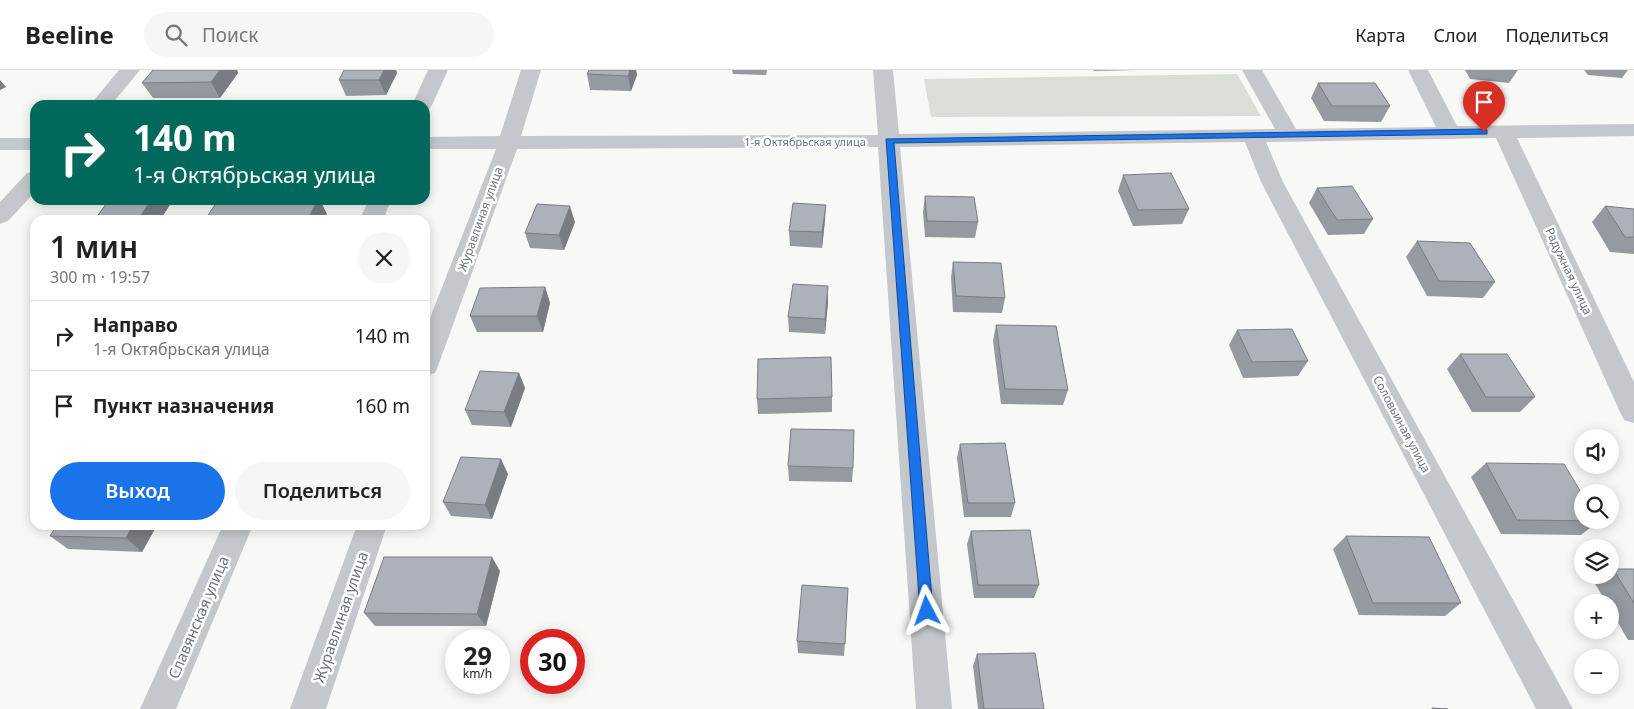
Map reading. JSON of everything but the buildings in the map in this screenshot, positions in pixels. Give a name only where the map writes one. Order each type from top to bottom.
[{"type":"street","points":[[104,100],[130,70]]},
{"type":"street","points":[[424,100],[438,70]]},
{"type":"street","name":"Журавлиная улица","points":[[430,353],[508,142],[531,70]]},
{"type":"street","points":[[883,70],[934,709]]},
{"type":"street","points":[[1252,70],[1290,136]]},
{"type":"street","points":[[1418,70],[1449,132]]},
{"type":"street","name":"1-я Октябрьская улица","points":[[430,143],[889,141],[1634,130]]},
{"type":"street","name":"Радужная улица","points":[[1502,131],[1518,161],[1634,412]]},
{"type":"street","name":"Соловьиная улица","points":[[1253,136],[1272,182],[1555,709]]},
{"type":"street","points":[[0,144],[30,144]]},
{"type":"street","points":[[0,216],[30,183]]},
{"type":"street","name":"Славянская улица","points":[[158,709],[236,530]]},
{"type":"street","name":"Журавлиная улица","points":[[308,709],[370,530]]},
{"type":"shaded area","points":[[1237,74],[1261,116],[931,117],[924,79]]},
{"type":"route","points":[[927,611],[889,141],[1484,132]]}]
